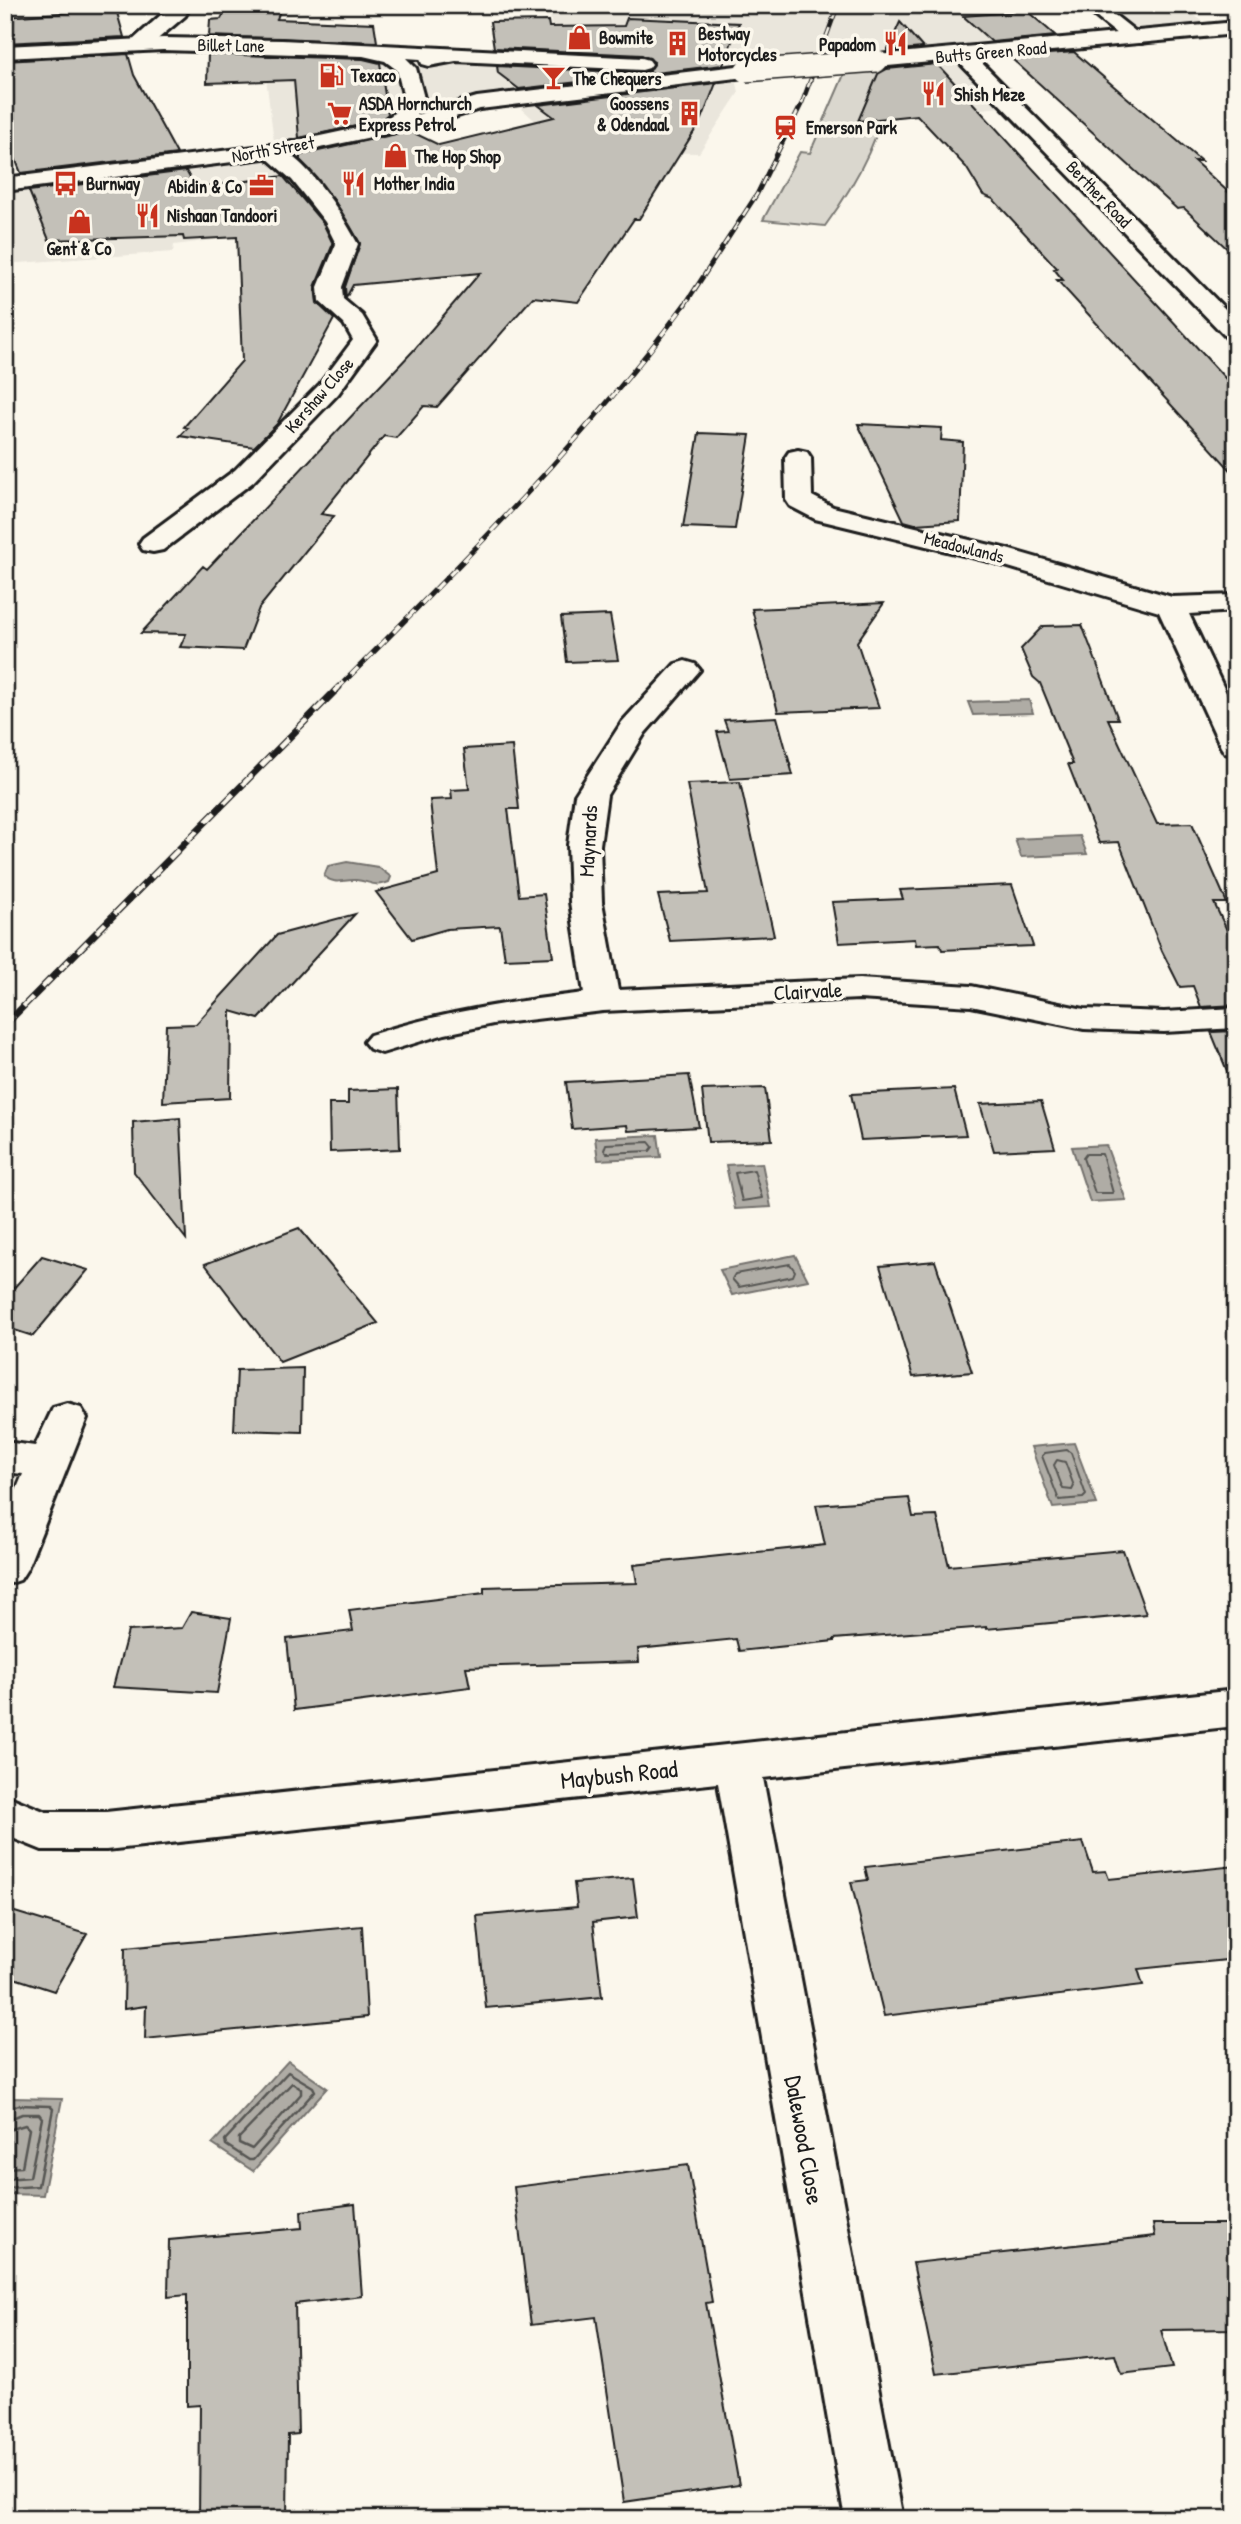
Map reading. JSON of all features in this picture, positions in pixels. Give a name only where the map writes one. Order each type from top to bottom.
[{"type":"street","points":[[140,44],[178,12],[182,5]]},
{"type":"street","points":[[1090,5],[1135,39]]},
{"type":"street","name":"Butts Green Road","points":[[745,71],[1135,39],[1236,28]]},
{"type":"street","name":"Billet Lane","points":[[5,52],[140,44],[342,49],[745,71]]},
{"type":"street","points":[[342,49],[392,57],[406,68],[414,98],[408,111],[389,126]]},
{"type":"street","name":"Berther Road","points":[[962,54],[1236,334]]},
{"type":"street","name":"Billet Lane","points":[[406,68],[456,55]]},
{"type":"street","points":[[611,62],[619,67],[622,76],[615,84]]},
{"type":"street","name":"North Street","points":[[5,185],[270,151],[436,117],[477,103],[615,84],[745,71]]},
{"type":"street","points":[[414,98],[440,103],[477,103]]},
{"type":"street","name":"Kershaw Close","points":[[153,544],[244,476],[329,389],[365,340],[354,320],[331,301],[330,287],[347,244],[335,221],[300,174],[270,151]]},
{"type":"street","name":"Meadowlands","points":[[797,458],[799,500],[824,513],[998,555],[1171,606]]},
{"type":"street","points":[[1236,603],[1171,606],[1236,747]]},
{"type":"street","name":"Maynards","points":[[603,1001],[586,902],[584,845],[591,795],[633,728],[685,670]]},
{"type":"street","name":"Clairvale","points":[[382,1042],[438,1025],[493,1014],[603,1001],[859,989],[971,996],[1084,1019],[1164,1022],[1236,1018]]},
{"type":"street","points":[[5,1569],[67,1418]]},
{"type":"street","points":[[5,1457],[50,1462]]},
{"type":"street","name":"Maybush Road","points":[[5,1814],[42,1832],[106,1831],[1236,1708]]},
{"type":"street","name":"Dalewood Close","points":[[737,1761],[874,2519]]},
{"type":"shaded area","points":[[549,5],[610,5],[612,11],[648,5],[959,5],[960,15],[1004,12],[1043,47],[963,55],[1012,106],[885,118],[896,71],[885,54],[733,67],[739,92],[699,153],[635,152],[574,156],[510,98],[391,127],[405,131],[410,144],[405,196],[234,210],[243,236],[174,245],[173,252],[5,264],[5,185],[275,150],[262,46],[555,59]]},
{"type":"shaded area","points":[[1090,5],[1180,5],[1215,30],[1135,39]]},
{"type":"shaded area","points":[[869,68],[896,71],[869,153],[838,208],[825,226],[763,220],[800,152],[810,153],[846,70]]},
{"type":"water","points":[[1029,700],[1033,713],[973,715],[968,702]]},
{"type":"water","points":[[1080,836],[1087,854],[1021,857],[1015,839]]},
{"type":"water","points":[[347,862],[378,867],[391,877],[389,882],[372,884],[356,880],[336,881],[324,876],[328,866]]},
{"type":"water","points":[[658,1135],[661,1157],[598,1160],[595,1138]]},
{"type":"water","points":[[1106,1145],[1126,1200],[1090,1202],[1072,1147]]},
{"type":"water","points":[[762,1163],[771,1207],[735,1209],[726,1165]]},
{"type":"water","points":[[795,1255],[808,1280],[732,1295],[720,1270]]},
{"type":"water","points":[[1074,1443],[1097,1504],[1053,1508],[1031,1447]]},
{"type":"water","points":[[288,2061],[327,2088],[253,2171],[212,2144]]},
{"type":"water","points":[[10,2098],[62,2099],[43,2195],[5,2194],[5,2121]]},
{"type":"building","points":[[228,5],[282,5],[277,19],[374,23],[377,42],[209,36],[210,20],[221,19]]},
{"type":"building","points":[[116,9],[124,37],[5,43],[5,17]]},
{"type":"building","points":[[1027,11],[1056,36],[992,42],[963,16]]},
{"type":"building","points":[[627,18],[739,23],[723,65],[519,89],[498,73],[497,66],[642,73],[650,71],[654,62],[642,55],[494,48],[490,22],[548,21],[549,27],[624,26]]},
{"type":"building","points":[[900,22],[923,48],[887,51]]},
{"type":"building","points":[[1074,52],[1201,161],[1194,161],[1236,199],[1236,257],[1184,208],[1177,209],[1010,57]]},
{"type":"building","points":[[128,54],[134,75],[177,154],[21,173],[5,134],[5,61]]},
{"type":"building","points":[[208,54],[363,59],[380,63],[388,114],[380,121],[299,138],[294,80],[207,83]]},
{"type":"building","points":[[937,64],[1236,390],[1236,476],[1057,280],[1063,280],[1054,269],[1057,268],[993,199],[983,195],[966,167],[917,115],[858,121],[878,74],[887,69]]},
{"type":"building","points":[[716,83],[702,119],[639,219],[634,219],[578,302],[533,297],[437,407],[424,406],[396,438],[384,436],[321,514],[334,516],[259,608],[243,650],[180,647],[186,634],[141,633],[203,566],[207,569],[413,351],[480,273],[353,285],[346,298],[345,287],[360,243],[334,200],[300,160],[300,155],[410,131],[439,145],[554,117],[538,105]]},
{"type":"building","points":[[186,171],[196,188],[283,176],[323,223],[333,244],[315,287],[317,303],[334,319],[277,424],[254,447],[180,436],[188,428],[184,427],[242,361],[237,237],[184,240],[183,236],[49,240],[29,191]]},
{"type":"building","points":[[858,424],[942,428],[941,440],[963,442],[960,521],[915,524],[904,521]]},
{"type":"building","points":[[699,433],[750,435],[735,529],[683,527]]},
{"type":"building","points":[[884,603],[857,642],[879,708],[778,712],[752,609]]},
{"type":"building","points":[[610,615],[618,660],[567,662],[561,617]]},
{"type":"building","points":[[1082,625],[1118,719],[1108,719],[1157,824],[1192,823],[1227,903],[1214,903],[1236,949],[1236,1005],[1201,1007],[1193,986],[1180,987],[1162,951],[1119,842],[1099,843],[1068,764],[1073,764],[1040,683],[1033,677],[1021,649],[1043,626]]},
{"type":"building","points":[[777,717],[793,775],[730,779],[717,732],[728,731],[724,720]]},
{"type":"building","points":[[512,746],[519,809],[508,809],[519,896],[544,894],[553,957],[505,959],[500,926],[447,929],[412,939],[376,892],[438,875],[430,800],[452,799],[451,790],[469,789],[464,749]]},
{"type":"building","points":[[740,782],[774,936],[670,941],[658,895],[708,893],[687,784]]},
{"type":"building","points":[[1012,885],[1033,946],[942,950],[940,944],[916,945],[915,939],[839,943],[832,902],[903,899],[900,890]]},
{"type":"building","points":[[355,914],[259,1019],[231,1011],[230,1098],[163,1102],[166,1025],[196,1024],[277,935]]},
{"type":"building","points":[[1236,1031],[1236,1088],[1234,1088],[1211,1032]]},
{"type":"building","points":[[689,1075],[699,1127],[628,1131],[627,1125],[572,1129],[566,1082]]},
{"type":"building","points":[[765,1088],[772,1140],[708,1142],[702,1090]]},
{"type":"building","points":[[398,1089],[400,1149],[330,1152],[329,1104],[348,1104],[348,1091]]},
{"type":"building","points":[[954,1089],[966,1135],[861,1140],[851,1094]]},
{"type":"building","points":[[1041,1101],[1055,1148],[994,1151],[980,1104]]},
{"type":"building","points":[[180,1118],[186,1239],[134,1172],[133,1122]]},
{"type":"building","points":[[299,1228],[378,1323],[280,1362],[205,1264]]},
{"type":"building","points":[[42,1256],[88,1270],[33,1336],[5,1327],[5,1298]]},
{"type":"building","points":[[935,1261],[972,1372],[913,1377],[880,1266]]},
{"type":"building","points":[[303,1368],[302,1432],[234,1430],[237,1370]]},
{"type":"building","points":[[909,1498],[913,1517],[937,1516],[949,1566],[1123,1550],[1146,1614],[986,1629],[834,1639],[739,1651],[736,1639],[638,1649],[639,1662],[466,1667],[470,1687],[294,1710],[287,1639],[353,1631],[349,1610],[484,1593],[484,1587],[637,1583],[634,1565],[825,1545],[816,1505]]},
{"type":"building","points":[[191,1612],[231,1618],[217,1693],[113,1687],[128,1631],[182,1628]]},
{"type":"building","points":[[1083,1842],[1093,1872],[1106,1871],[1109,1879],[1236,1866],[1236,1959],[1138,1969],[1143,1985],[884,2016],[851,1882],[868,1880],[865,1867]]},
{"type":"building","points":[[633,1878],[638,1917],[593,1922],[602,1997],[486,2008],[477,1916],[577,1907],[574,1883]]},
{"type":"building","points":[[5,1909],[87,1934],[54,1991],[5,1975]]},
{"type":"building","points":[[362,1926],[367,2017],[145,2039],[146,2006],[124,2009],[125,1948]]},
{"type":"building","points":[[688,2165],[712,2302],[706,2303],[739,2485],[624,2502],[596,2317],[531,2325],[514,2187]]},
{"type":"building","points":[[355,2204],[362,2296],[295,2304],[298,2434],[288,2435],[287,2519],[199,2519],[200,2405],[187,2406],[187,2295],[168,2297],[169,2240],[302,2228],[301,2211]]},
{"type":"building","points":[[1153,2224],[1236,2224],[1236,2329],[1161,2330],[1172,2368],[1121,2374],[1115,2355],[936,2374],[913,2263],[1155,2236]]},
{"type":"railway","points":[[684,306],[757,194],[802,103],[838,5]]},
{"type":"railway","points":[[337,689],[474,550],[562,455],[685,304]]},
{"type":"railway","points":[[5,1025],[339,687]]},
{"type":"place","name":"Bowmite","points":[[579,37]]},
{"type":"place","name":"Bestway Motorcycles","points":[[678,43]]},
{"type":"place","name":"Papadom","points":[[896,44]]},
{"type":"place","name":"Texaco","points":[[331,75]]},
{"type":"place","name":"The Chequers","points":[[553,78]]},
{"type":"place","name":"Shish Meze","points":[[934,94]]},
{"type":"place","name":"ASDA Hornchurch Express Petrol","points":[[339,113]]},
{"type":"place","name":"Goossens & Odendaal","points":[[689,113]]},
{"type":"place","name":"Emerson Park","points":[[786,127]]},
{"type":"place","name":"The Hop Shop","points":[[395,156]]},
{"type":"place","name":"Burnway","points":[[66,183]]},
{"type":"place","name":"Mother India","points":[[354,183]]},
{"type":"place","name":"Abidin & Co","points":[[262,186]]},
{"type":"place","name":"Nishaan Tandoori","points":[[147,215]]},
{"type":"place","name":"Gent & Co","points":[[79,221]]}]
